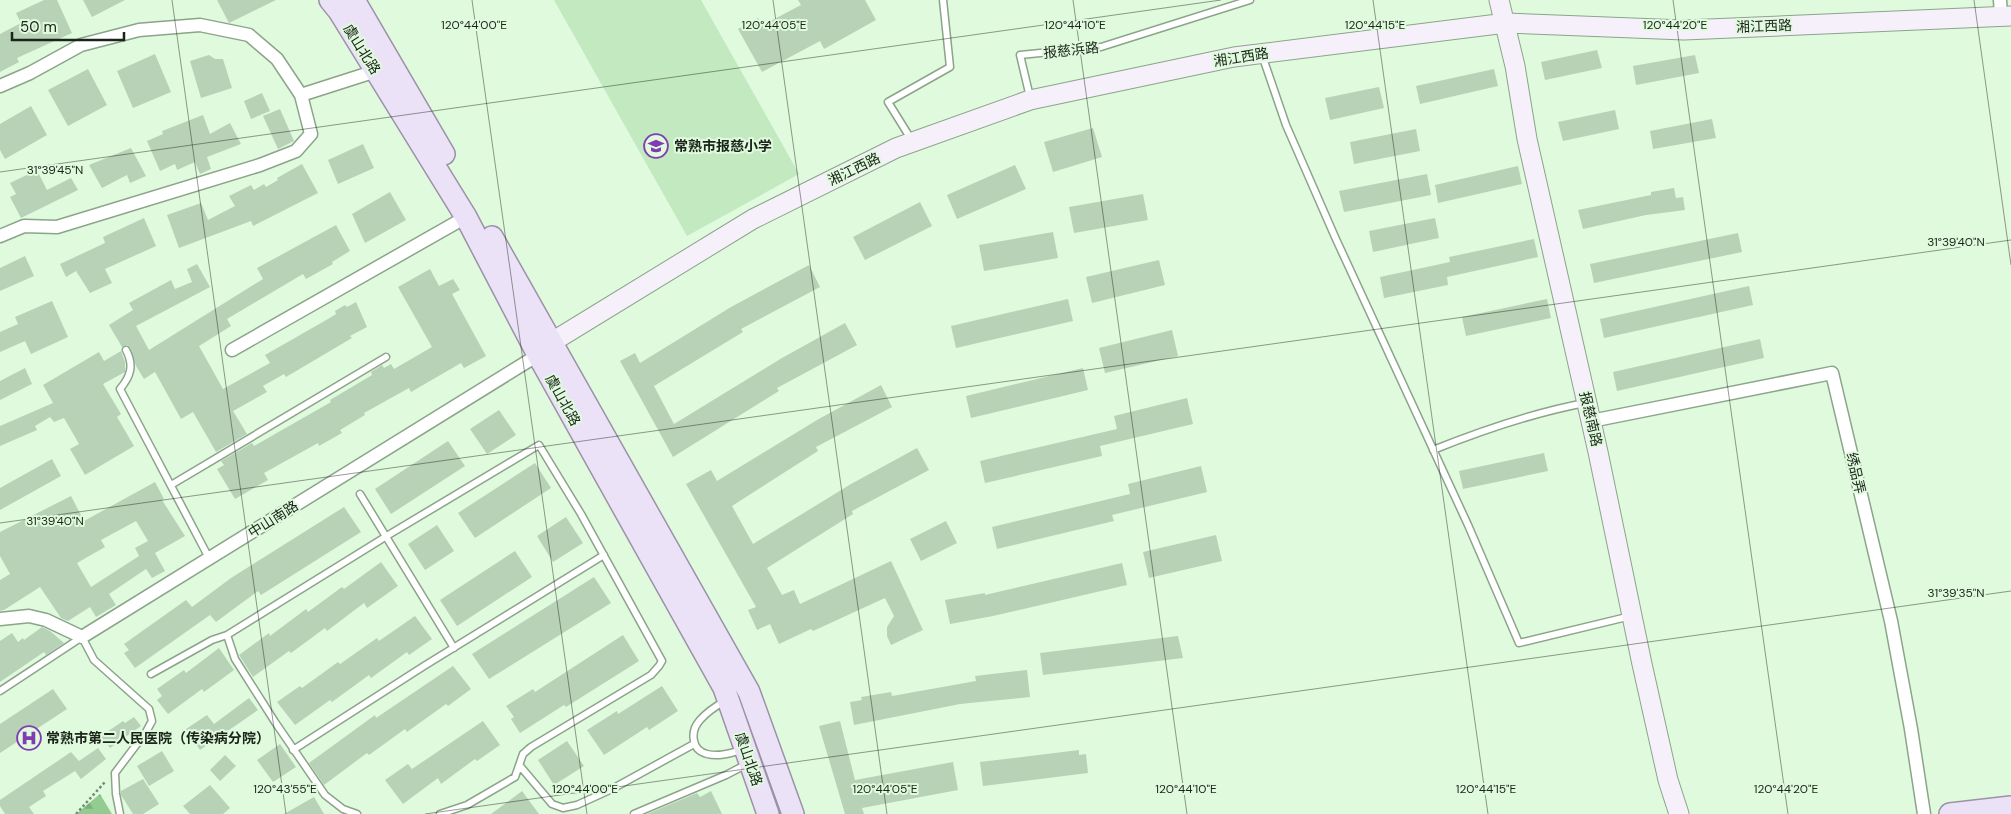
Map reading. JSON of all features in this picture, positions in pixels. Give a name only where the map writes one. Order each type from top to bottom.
[{"type":"main road","name":"虞山北路","points":[[330,0],[466,217],[749,692],[792,814]]},
{"type":"main road","name":"虞山北路","points":[[354,0],[545,348],[724,688],[768,814]]},
{"type":"main road","points":[[1950,814],[2011,807]]},
{"type":"street","name":"报慈南路","points":[[1499,0],[1506,24],[1527,139],[1592,421],[1668,780],[1679,814]]},
{"type":"street","name":"报慈南路","points":[[1506,0],[1506,24]]},
{"type":"street","name":"湘江西路","points":[[545,348],[753,219],[896,148],[1030,100],[1234,57],[1506,24],[1684,30],[2004,11]]},
{"type":"street","points":[[0,86],[30,73],[81,45],[139,30],[200,26],[249,34],[277,59],[301,95],[311,134],[296,151],[260,165],[57,227],[24,226],[0,236]]},
{"type":"street","points":[[301,95],[376,71]]},
{"type":"street","points":[[232,350],[466,217]]},
{"type":"street","name":"中山南路","points":[[82,637],[545,348]]},
{"type":"street","name":"绣品弄","points":[[1592,421],[1832,373],[1891,621],[1911,729],[1924,814]]},
{"type":"street","points":[[0,620],[29,616],[46,620],[82,637]]},
{"type":"lane","points":[[913,142],[888,102],[950,67],[943,0]]},
{"type":"lane","name":"报慈浜路","points":[[1030,100],[1020,55],[1101,47],[1250,0]]},
{"type":"lane","points":[[1262,54],[1294,142],[1335,237],[1434,450],[1519,643],[1632,616]]},
{"type":"lane","points":[[126,350],[131,359],[131,372],[120,389],[209,558]]},
{"type":"lane","points":[[171,485],[386,356]]},
{"type":"lane","points":[[1434,450],[1487,428],[1587,402]]},
{"type":"lane","points":[[151,674],[212,640],[227,635],[386,536],[539,445],[604,555],[662,660],[651,675],[531,747],[523,754],[515,777],[467,805],[440,814]]},
{"type":"lane","points":[[360,494],[454,648]]},
{"type":"lane","points":[[293,750],[604,555]]},
{"type":"lane","points":[[227,635],[235,659],[293,750],[325,795],[344,809],[356,814]]},
{"type":"lane","points":[[0,691],[82,637],[94,660],[149,709],[152,721],[146,732],[115,772],[116,794],[120,814]]},
{"type":"lane","points":[[728,699],[699,720],[694,730],[694,744],[698,750],[707,754],[748,756]]},
{"type":"lane","points":[[520,766],[552,804],[563,808],[577,805],[612,789],[694,744]]},
{"type":"lane","points":[[634,814],[726,775],[748,756]]},
{"type":"path","points":[[76,814],[115,772]]},
{"type":"green space","points":[[554,0],[701,0],[799,174],[687,236]]},
{"type":"green space","points":[[100,794],[112,814],[76,814]]},
{"type":"building","points":[[44,0],[57,0],[72,33],[17,58],[19,62],[0,72],[0,34],[21,23],[16,13]]},
{"type":"building","points":[[83,0],[125,0],[92,17]]},
{"type":"building","points":[[217,0],[276,0],[229,23]]},
{"type":"building","points":[[798,0],[865,0],[876,20],[824,49],[820,41],[762,72],[738,29],[758,18],[763,25],[801,5]]},
{"type":"building","points":[[1597,50],[1602,68],[1545,80],[1541,62]]},
{"type":"building","points":[[155,54],[171,92],[133,108],[117,71]]},
{"type":"building","points":[[209,55],[215,59],[223,59],[232,88],[201,98],[190,61]]},
{"type":"building","points":[[1695,55],[1699,73],[1636,85],[1633,66]]},
{"type":"building","points":[[88,69],[107,105],[68,126],[48,90]]},
{"type":"building","points":[[1494,69],[1498,86],[1420,104],[1416,86]]},
{"type":"building","points":[[1379,87],[1384,108],[1330,120],[1325,98]]},
{"type":"building","points":[[262,93],[270,111],[251,119],[244,101]]},
{"type":"building","points":[[31,106],[47,135],[5,159],[0,150],[0,124]]},
{"type":"building","points":[[280,109],[294,141],[278,149],[263,116]]},
{"type":"building","points":[[1615,110],[1619,129],[1563,141],[1558,122]]},
{"type":"building","points":[[203,115],[210,134],[230,123],[241,144],[207,157],[211,169],[200,174],[195,162],[177,170],[175,164],[160,171],[147,141],[163,134],[162,131]]},
{"type":"building","points":[[1712,119],[1716,138],[1653,149],[1650,131]]},
{"type":"building","points":[[1093,128],[1102,157],[1053,172],[1044,142]]},
{"type":"building","points":[[1416,129],[1420,151],[1354,164],[1350,142]]},
{"type":"building","points":[[363,144],[374,168],[338,184],[328,160]]},
{"type":"building","points":[[131,148],[146,176],[130,183],[127,175],[102,188],[89,165]]},
{"type":"building","points":[[302,164],[318,193],[253,226],[251,221],[179,248],[167,215],[201,203],[208,220],[235,206],[229,196],[251,185],[254,190],[264,184],[266,187],[278,180],[277,178]]},
{"type":"building","points":[[1015,165],[1026,189],[957,219],[947,195]]},
{"type":"building","points":[[1518,166],[1522,184],[1438,203],[1435,185]]},
{"type":"building","points":[[37,170],[47,190],[71,178],[78,190],[21,218],[10,197],[16,194],[10,183]]},
{"type":"building","points":[[1427,174],[1431,195],[1344,212],[1339,191]]},
{"type":"building","points":[[1674,188],[1676,198],[1683,197],[1685,210],[1646,215],[1583,229],[1578,210],[1651,195],[1651,192]]},
{"type":"building","points":[[390,192],[406,220],[365,243],[352,214]]},
{"type":"building","points":[[1143,194],[1148,220],[1074,233],[1069,207]]},
{"type":"building","points":[[920,202],[932,226],[865,260],[853,237]]},
{"type":"building","points":[[144,218],[156,246],[105,269],[112,283],[90,293],[76,271],[66,277],[60,264],[105,243],[103,237]]},
{"type":"building","points":[[1435,218],[1439,238],[1373,252],[1369,231]]},
{"type":"building","points":[[336,225],[350,251],[332,262],[333,264],[306,279],[303,274],[227,319],[231,326],[199,346],[223,389],[270,363],[265,355],[336,314],[335,311],[345,305],[347,307],[356,302],[367,327],[286,377],[284,374],[263,386],[267,392],[233,411],[247,434],[216,452],[193,412],[181,419],[155,372],[144,379],[136,366],[130,348],[127,345],[122,347],[109,325],[133,310],[129,303],[171,280],[175,289],[192,282],[187,269],[197,264],[210,287],[136,326],[149,350],[263,279],[257,268]]},
{"type":"building","points":[[1053,232],[1058,258],[984,271],[979,245]]},
{"type":"building","points":[[1738,233],[1742,252],[1594,283],[1590,264]]},
{"type":"building","points":[[1534,239],[1538,257],[1447,277],[1448,285],[1384,298],[1380,277],[1450,262],[1449,257]]},
{"type":"building","points":[[25,256],[34,276],[0,291],[0,268]]},
{"type":"building","points":[[1159,260],[1165,285],[1092,303],[1086,277]]},
{"type":"building","points":[[809,265],[820,287],[741,329],[743,332],[654,386],[674,424],[782,358],[845,323],[857,345],[777,388],[779,391],[673,457],[620,361],[635,353],[640,363],[731,307]]},
{"type":"building","points":[[430,269],[439,286],[453,279],[460,290],[452,294],[486,356],[464,368],[461,363],[411,392],[409,388],[364,413],[365,415],[340,430],[342,433],[319,446],[318,443],[264,473],[268,480],[235,499],[217,469],[224,465],[221,461],[252,443],[254,446],[331,402],[330,400],[372,375],[371,372],[382,365],[384,368],[391,364],[394,369],[432,347],[398,287]]},
{"type":"building","points":[[1749,286],[1753,305],[1604,338],[1600,319]]},
{"type":"building","points":[[1068,299],[1073,321],[956,348],[951,326]]},
{"type":"building","points":[[1547,299],[1551,318],[1466,336],[1462,317]]},
{"type":"building","points":[[52,301],[68,337],[31,354],[25,341],[0,352],[0,332],[18,324],[15,317]]},
{"type":"building","points":[[1172,330],[1178,356],[1105,373],[1099,348]]},
{"type":"building","points":[[1760,339],[1764,358],[1617,391],[1613,372]]},
{"type":"building","points":[[121,351],[125,362],[125,372],[103,384],[121,414],[117,417],[134,446],[85,475],[70,449],[79,444],[64,418],[54,422],[50,417],[35,426],[37,430],[0,446],[0,426],[53,403],[43,385],[99,352],[104,361]]},
{"type":"building","points":[[25,368],[32,384],[0,400],[0,381]]},
{"type":"building","points":[[1083,368],[1088,390],[971,418],[966,396]]},
{"type":"building","points":[[881,385],[892,407],[816,447],[818,451],[732,506],[753,544],[851,484],[917,448],[929,470],[852,511],[853,514],[767,568],[782,595],[794,590],[800,604],[891,561],[923,630],[891,645],[887,636],[887,627],[894,616],[885,598],[813,631],[811,629],[779,644],[770,624],[757,630],[748,610],[756,607],[686,484],[711,470],[717,481],[817,420]]},
{"type":"building","points":[[1187,398],[1193,424],[1100,446],[1102,456],[985,483],[980,461],[1117,429],[1114,416]]},
{"type":"building","points":[[499,410],[516,435],[487,454],[470,429]]},
{"type":"building","points":[[448,441],[465,466],[391,514],[375,489]]},
{"type":"building","points":[[1544,453],[1548,471],[1463,489],[1459,471]]},
{"type":"building","points":[[52,459],[61,476],[0,510],[0,488]]},
{"type":"building","points":[[535,463],[551,488],[475,538],[458,513]]},
{"type":"building","points":[[1201,466],[1207,492],[1112,515],[1114,521],[997,549],[992,527],[1130,494],[1128,484]]},
{"type":"building","points":[[155,482],[164,499],[162,500],[185,536],[155,553],[165,571],[152,578],[146,569],[109,594],[116,605],[96,617],[90,607],[68,621],[61,618],[40,587],[0,611],[0,580],[10,574],[0,556],[0,532],[71,496],[84,521]],"holes":[[[136,521],[148,541],[135,548],[139,556],[91,587],[77,563],[105,547],[101,540]]]},
{"type":"building","points":[[344,507],[361,532],[261,595],[258,591],[216,622],[210,615],[135,668],[124,653],[129,650],[124,644],[186,600],[192,607],[231,578]]},
{"type":"building","points":[[566,517],[583,543],[553,562],[537,536]]},
{"type":"building","points":[[946,521],[957,543],[921,561],[910,539]]},
{"type":"building","points":[[437,525],[454,551],[425,570],[408,544]]},
{"type":"building","points":[[1216,535],[1222,561],[1149,578],[1143,552]]},
{"type":"building","points":[[515,551],[532,577],[457,626],[440,600]]},
{"type":"building","points":[[381,562],[398,586],[367,608],[364,603],[327,631],[325,628],[291,653],[289,651],[253,677],[239,655],[269,633],[270,636],[306,609],[308,612],[342,587],[344,589]]},
{"type":"building","points":[[1122,563],[1127,585],[950,624],[945,600],[985,593],[985,595]]},
{"type":"building","points":[[594,577],[611,603],[489,679],[472,654]]},
{"type":"building","points":[[415,616],[432,639],[409,655],[407,652],[371,678],[369,675],[332,702],[330,700],[295,725],[277,702],[300,686],[302,688],[338,662],[340,664],[377,638],[379,641]]},
{"type":"building","points":[[42,627],[64,643],[46,655],[44,652],[0,682],[0,641],[12,633],[18,642],[23,638],[24,640]]},
{"type":"building","points":[[623,635],[639,661],[566,707],[564,705],[520,733],[511,719],[514,717],[506,706],[533,689],[535,692]]},
{"type":"building","points":[[1178,636],[1183,658],[1043,675],[1040,653]]},
{"type":"building","points":[[219,648],[234,670],[204,692],[202,689],[168,714],[157,700],[162,696],[157,689],[184,670],[186,673]]},
{"type":"building","points":[[453,666],[471,689],[407,732],[405,729],[369,755],[367,753],[324,785],[309,763],[375,715],[376,718]]},
{"type":"building","points":[[1027,670],[1030,697],[960,704],[854,725],[850,702],[862,700],[861,697],[891,692],[892,696],[976,681],[975,676]]},
{"type":"building","points":[[662,686],[678,711],[649,730],[647,727],[604,755],[587,730],[617,711],[618,714]]},
{"type":"building","points":[[53,689],[67,709],[0,753],[0,724]]},
{"type":"building","points":[[249,698],[258,710],[200,750],[186,729],[207,715],[214,724]]},
{"type":"building","points":[[134,717],[141,726],[110,748],[101,736],[123,721],[125,723]]},
{"type":"building","points":[[483,721],[500,745],[477,761],[475,759],[441,784],[438,778],[403,804],[385,780],[408,764],[412,769]]},
{"type":"building","points":[[840,721],[855,780],[953,762],[958,790],[862,808],[864,814],[845,814],[819,726]]},
{"type":"building","points":[[567,741],[584,766],[554,785],[538,760]]},
{"type":"building","points":[[280,744],[296,767],[273,782],[257,760]]},
{"type":"building","points":[[98,748],[106,759],[81,779],[75,771],[43,791],[46,796],[29,807],[34,814],[5,814],[0,806],[0,800],[71,752],[79,761]]},
{"type":"building","points":[[1079,750],[1079,755],[1086,754],[1088,773],[983,786],[980,762]]},
{"type":"building","points":[[162,751],[174,771],[149,786],[137,766]]},
{"type":"building","points":[[225,755],[236,766],[220,781],[210,770]]},
{"type":"building","points":[[143,779],[159,804],[143,814],[133,814],[121,795],[121,791]]},
{"type":"building","points":[[210,785],[230,808],[223,814],[190,814],[183,806]]},
{"type":"building","points":[[522,791],[539,814],[491,814]]},
{"type":"building","points":[[711,791],[722,814],[647,814],[697,793],[700,797]]},
{"type":"building","points":[[314,797],[324,814],[284,814]]},
{"type":"place","name":"常熟市报慈小学","points":[[656,146]]},
{"type":"place","name":"常熟市第二人民医院（传染病分院）","points":[[29,738]]}]
